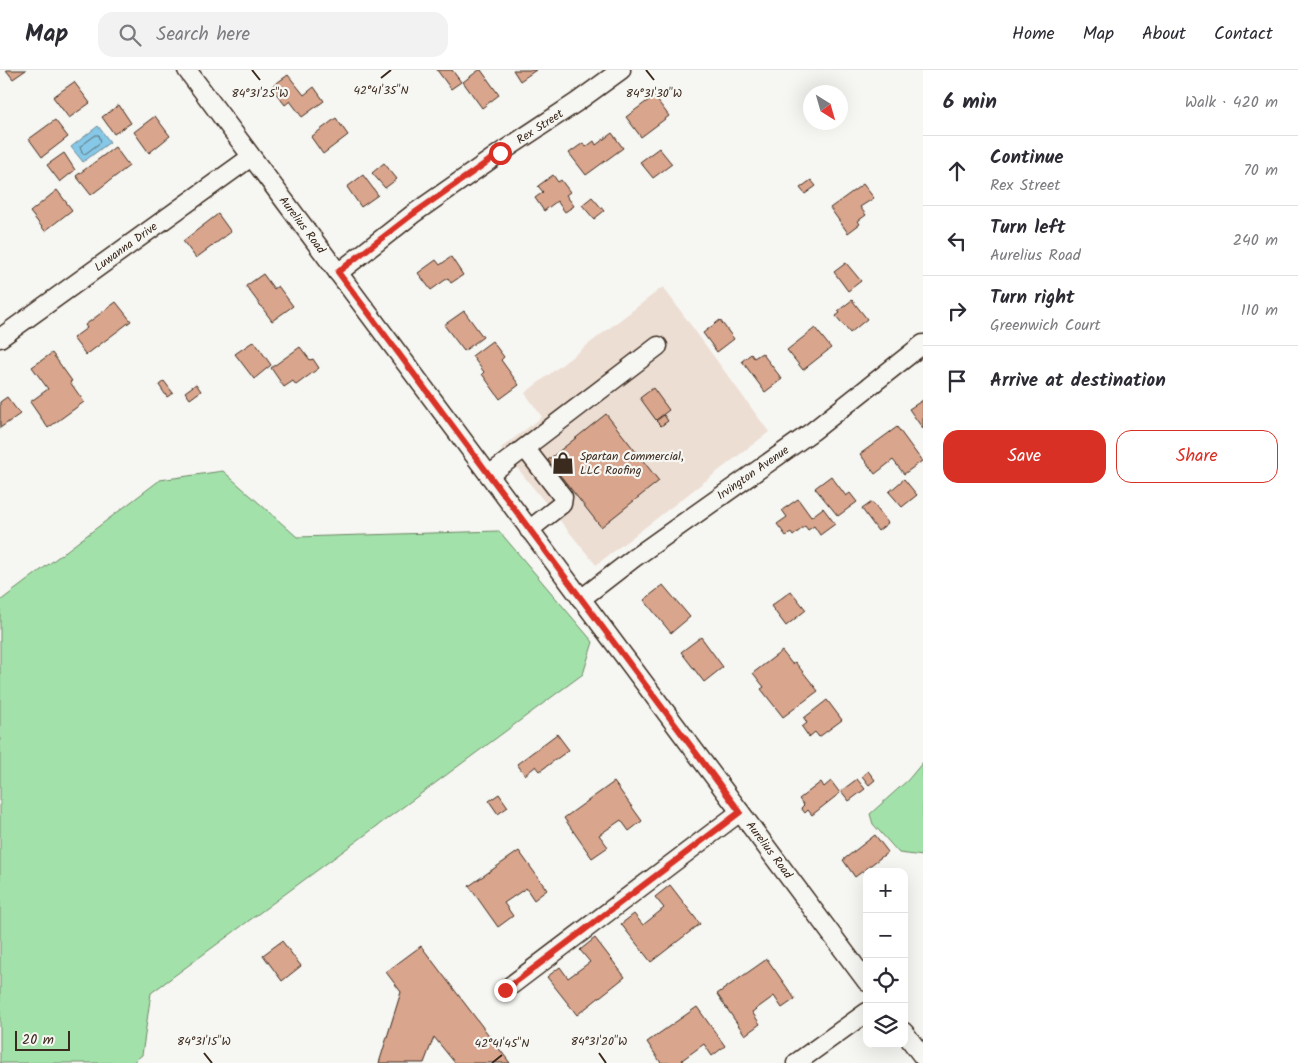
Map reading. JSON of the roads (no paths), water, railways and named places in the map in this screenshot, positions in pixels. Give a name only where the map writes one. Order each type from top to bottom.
[{"type":"street","name":"Aurelius Road","points":[[186,70],[863,977]]},
{"type":"street","name":"Rex Street","points":[[338,272],[413,214],[621,70]]},
{"type":"street","name":"Luwanna Drive","points":[[0,338],[251,157]]},
{"type":"street","name":"Irvington Avenue","points":[[582,599],[634,558],[813,431],[923,344]]},
{"type":"street","points":[[489,475],[658,346]]},
{"type":"street","points":[[525,448],[562,497],[562,504],[530,530]]},
{"type":"street","points":[[505,990],[740,812]]},
{"type":"street","points":[[796,1063],[863,1015]]},
{"type":"street","points":[[908,1037],[923,1057]]},
{"type":"water","points":[[98,126],[110,142],[83,162],[71,147]]},
{"type":"place","name":"Spartan Commercial, LLC Roofing","points":[[563,463]]}]
